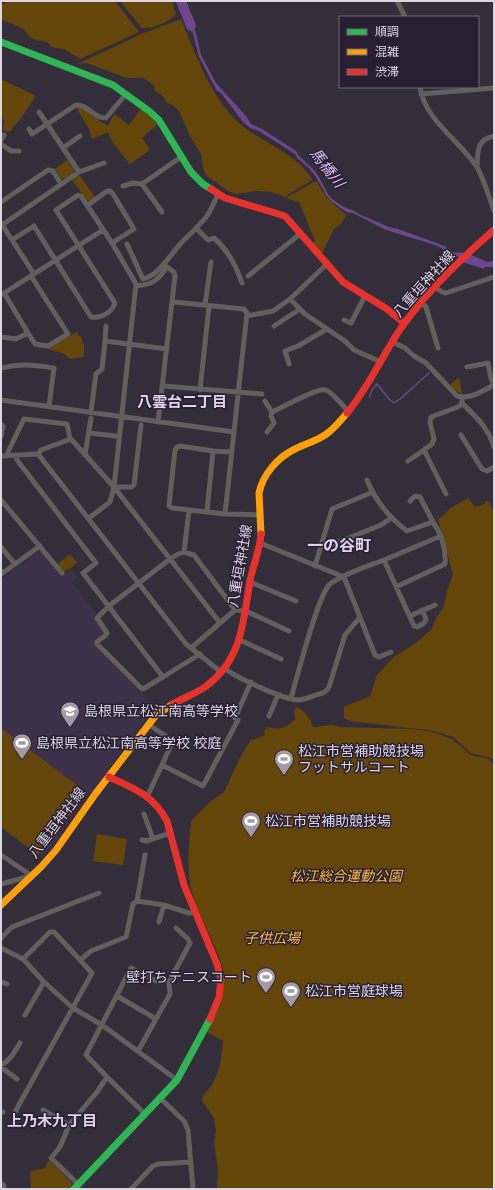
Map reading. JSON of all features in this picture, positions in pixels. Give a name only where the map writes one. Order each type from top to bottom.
[{"type":"street","points":[[397,1],[404,16]]},
{"type":"street","points":[[1,42],[113,85],[126,94],[159,120],[181,157],[196,178],[226,198],[280,214],[289,220],[343,282],[387,309],[404,323]]},
{"type":"street","points":[[420,88],[426,105],[435,119],[456,141],[477,168],[494,210]]},
{"type":"street","points":[[421,94],[494,88]]},
{"type":"street","points":[[29,129],[32,134],[76,105],[82,106],[98,117],[106,118],[126,94]]},
{"type":"street","points":[[39,112],[79,172]]},
{"type":"street","points":[[63,148],[80,136]]},
{"type":"street","points":[[477,168],[478,149],[481,142],[485,138],[494,136]]},
{"type":"street","points":[[1,144],[11,151],[19,151]]},
{"type":"street","points":[[142,184],[181,157]]},
{"type":"street","points":[[103,230],[55,261],[32,275],[2,294],[35,344],[48,346],[70,336],[32,275],[12,240],[1,224],[79,172],[104,163]]},
{"type":"street","points":[[1,202],[48,170],[53,171],[61,184]]},
{"type":"street","points":[[123,186],[133,182],[142,184],[162,212]]},
{"type":"street","points":[[88,204],[106,191],[110,191],[113,194],[134,229],[112,243]]},
{"type":"street","points":[[136,286],[152,283],[160,277],[165,266],[181,243],[197,229],[208,215],[218,194]]},
{"type":"street","points":[[12,240],[34,226],[91,317],[96,318],[106,314],[114,307],[115,303],[56,210],[78,195],[81,196],[88,204],[136,282],[114,487],[110,502],[89,518]]},
{"type":"street","points":[[197,229],[208,240],[214,238],[224,247],[235,265],[242,282]]},
{"type":"street","name":"八重垣神社線","points":[[1,905],[32,876],[56,850],[148,724],[160,711],[196,693],[223,670],[234,655],[240,640],[250,582],[260,543],[262,528],[259,497],[263,480],[273,467],[287,454],[327,434],[349,412],[360,397],[404,323],[459,263],[494,230]]},
{"type":"street","points":[[248,276],[300,234]]},
{"type":"street","points":[[127,244],[143,279],[165,266]]},
{"type":"street","points":[[200,390],[210,262]]},
{"type":"street","points":[[247,316],[273,311],[290,299],[327,264]]},
{"type":"street","points":[[158,422],[176,276],[174,272],[165,266]]},
{"type":"street","points":[[436,288],[446,293],[494,277]]},
{"type":"street","points":[[344,320],[351,323],[365,296]]},
{"type":"street","points":[[290,299],[305,314],[345,341],[354,350],[381,362]]},
{"type":"street","points":[[173,302],[244,310],[247,313],[225,514]]},
{"type":"street","points":[[422,303],[426,307],[438,348]]},
{"type":"street","points":[[274,326],[300,309]]},
{"type":"street","points":[[85,455],[96,374],[102,368],[106,326]]},
{"type":"street","points":[[289,364],[285,352],[298,346],[327,328]]},
{"type":"street","points":[[1,337],[16,339],[28,333]]},
{"type":"street","points":[[105,341],[167,349]]},
{"type":"street","points":[[393,342],[426,363],[462,400],[489,433],[494,447]]},
{"type":"street","points":[[408,460],[432,444],[434,439],[430,422],[431,417],[458,407],[462,400],[494,385],[491,379],[488,363],[467,367]]},
{"type":"street","points":[[1,368],[16,364],[31,364],[54,368],[49,406]]},
{"type":"street","points":[[163,386],[262,394]]},
{"type":"street","points":[[272,412],[309,394],[323,390],[331,394],[349,412]]},
{"type":"street","points":[[1,400],[49,406],[91,415],[122,416],[234,432]]},
{"type":"street","points":[[265,401],[272,412],[271,416],[274,423],[267,432]]},
{"type":"street","points":[[4,456],[24,419],[67,424],[70,439],[114,487],[220,623]]},
{"type":"street","points":[[1,424],[3,426],[1,436]]},
{"type":"street","points":[[114,487],[131,487],[134,485],[141,425]]},
{"type":"street","points":[[88,433],[116,436]]},
{"type":"street","points":[[461,436],[482,469],[487,470],[494,467]]},
{"type":"street","points":[[38,454],[40,450],[70,439]]},
{"type":"street","points":[[231,452],[180,446],[176,448],[169,506],[172,508],[225,514],[261,515]]},
{"type":"street","points":[[207,512],[213,450]]},
{"type":"street","points":[[424,450],[446,494]]},
{"type":"street","points":[[4,456],[38,454]]},
{"type":"street","points":[[38,454],[186,644],[223,670],[278,695],[299,700],[325,692],[328,690],[345,635],[360,617]]},
{"type":"street","points":[[15,455],[17,460],[96,563],[83,573],[163,677]]},
{"type":"street","points":[[367,480],[373,492],[391,518],[408,531],[433,522]]},
{"type":"street","points":[[315,566],[332,509],[373,492]]},
{"type":"street","points":[[396,587],[445,564],[446,552],[441,536],[420,497],[415,496],[410,501]]},
{"type":"street","points":[[1,500],[62,573]]},
{"type":"street","points":[[184,552],[189,510]]},
{"type":"street","points":[[320,547],[326,547],[381,525],[391,518]]},
{"type":"street","points":[[291,698],[315,616],[326,588],[330,584],[344,577],[441,536]]},
{"type":"street","points":[[260,543],[344,577],[376,657],[391,652]]},
{"type":"street","points":[[1,574],[40,546]]},
{"type":"street","points":[[1,547],[15,564]]},
{"type":"street","points":[[200,654],[142,689],[97,644],[97,642],[107,633],[97,618],[109,606],[170,559],[184,552],[194,555],[235,610]]},
{"type":"street","points":[[384,560],[414,626],[417,627],[424,624],[426,619],[422,610]]},
{"type":"street","points":[[250,582],[296,601]]},
{"type":"street","points":[[412,614],[435,605]]},
{"type":"street","points":[[191,648],[235,610],[246,611],[288,632]]},
{"type":"street","points":[[240,640],[281,659]]},
{"type":"street","points":[[162,764],[203,786],[237,719],[251,682]]},
{"type":"street","points":[[269,716],[278,695]]},
{"type":"street","points":[[148,724],[173,741],[148,796]]},
{"type":"street","points":[[107,1077],[97,1092],[68,1125],[60,1147],[51,1158],[76,1186],[177,1080],[211,1017],[217,1003],[221,980],[218,964],[194,913],[184,885],[167,821],[160,807],[148,796],[109,777]]},
{"type":"street","points":[[144,814],[153,839]]},
{"type":"street","points":[[142,840],[146,841],[170,834]]},
{"type":"street","points":[[1,855],[32,876]]},
{"type":"street","points":[[80,960],[91,951],[126,937],[134,904],[137,901],[145,855]]},
{"type":"street","points":[[1,884],[32,876]]},
{"type":"street","points":[[1,938],[12,927],[99,893]]},
{"type":"street","points":[[137,901],[164,905],[189,913],[194,913]]},
{"type":"street","points":[[159,922],[164,905]]},
{"type":"street","points":[[138,1051],[170,994],[169,982],[190,943],[188,939],[176,928]]},
{"type":"street","points":[[15,1112],[92,973],[54,932],[50,932],[23,959]]},
{"type":"street","points":[[1,948],[23,959],[44,982],[73,1008],[102,1025],[177,1080]]},
{"type":"street","points":[[145,1114],[86,1056],[131,968],[156,981]]},
{"type":"street","points":[[1,982],[7,984]]},
{"type":"street","points":[[25,1015],[44,982]]},
{"type":"street","points":[[117,996],[156,1019]]},
{"type":"street","points":[[17,1079],[1,1066],[11,1057],[20,1043]]},
{"type":"street","points":[[160,1098],[184,1121],[188,1130],[194,1189]]},
{"type":"street","points":[[43,1110],[68,1125]]},
{"type":"street","points":[[132,1189],[153,1166],[158,1164],[191,1162]]},
{"type":"street","points":[[1,1183],[4,1186],[4,1189]]},
{"type":"shaded area","points":[[187,14],[196,33],[201,55],[216,83],[246,116],[251,124],[262,129],[296,151],[299,156],[316,172],[332,199],[344,207],[389,227],[445,246],[453,252],[468,253],[461,260],[459,257],[452,256],[438,246],[386,230],[353,213],[346,212],[331,201],[316,177],[295,154],[259,131],[250,128],[243,122],[221,93],[217,91],[199,57],[192,30],[185,15]]},
{"type":"shaded area","points":[[469,254],[487,262],[494,261],[494,267],[485,267],[484,269],[462,262]]},
{"type":"shaded area","name":"島根県立松江南高等学校","points":[[41,550],[62,576],[70,569],[78,577],[72,582],[96,613],[93,616],[104,632],[104,635],[93,644],[155,706],[42,858],[1,828],[1,579]]},
{"type":"green space","points":[[8,1],[115,1],[139,32],[80,59],[64,49],[52,47],[47,42],[35,40],[31,38],[23,29],[1,20],[1,5]]},
{"type":"green space","points":[[120,1],[172,1],[176,14],[170,20],[151,27],[142,28]]},
{"type":"green space","points":[[181,19],[212,88],[229,113],[248,130],[298,162],[306,170],[312,180],[286,197],[271,192],[257,191],[236,194],[228,191],[207,176],[203,169],[201,154],[190,136],[179,111],[174,106],[166,102],[164,97],[155,91],[154,85],[143,78],[127,78],[87,63],[78,64],[141,34]]},
{"type":"green space","points":[[1,79],[36,96],[11,131],[7,132],[3,129],[4,121],[1,117]]},
{"type":"green space","points":[[76,107],[85,110],[108,126],[114,114],[129,125],[141,109],[158,124],[142,138],[150,150],[130,164],[112,142],[108,132],[92,139],[89,129]]},
{"type":"green space","points":[[67,160],[74,169],[73,173],[64,179],[61,179],[55,169]]},
{"type":"green space","points":[[80,176],[95,197],[90,201],[87,200],[72,180]]},
{"type":"green space","points":[[316,181],[328,199],[346,215],[341,224],[334,229],[322,253],[311,243],[315,241],[299,202],[288,199],[287,197]]},
{"type":"green space","points":[[77,332],[84,345],[84,357],[70,359],[65,354],[48,349]]},
{"type":"green space","points":[[459,377],[462,394],[450,385]]},
{"type":"green space","points":[[468,498],[475,507],[489,501],[494,513],[494,762],[491,758],[471,753],[453,737],[434,731],[350,721],[344,718],[344,707],[370,696],[377,675],[394,657],[416,643],[431,630],[444,606],[453,574],[438,520],[452,507]]},
{"type":"green space","points":[[70,554],[77,562],[71,568],[63,572],[57,565]]},
{"type":"green space","name":"松江総合運動公園","points":[[296,707],[306,714],[314,727],[331,725],[341,727],[412,729],[433,732],[452,739],[471,755],[489,759],[494,766],[494,1189],[217,1189],[218,1170],[214,1142],[216,1131],[214,1118],[202,1101],[203,1096],[212,1085],[218,1072],[221,1060],[223,1041],[207,1032],[217,1011],[223,989],[224,974],[219,957],[196,905],[190,885],[188,861],[191,821],[210,802],[224,792],[250,741],[265,735],[264,731],[267,727],[282,728],[288,725],[295,719],[294,711]]},
{"type":"green space","name":"島根県立松江南高等学校 校庭","points":[[1,728],[86,792],[38,855],[1,827]]},
{"type":"green space","points":[[97,834],[127,839],[123,865],[93,861]]},
{"type":"green space","points":[[49,1160],[72,1183],[70,1189],[31,1189],[31,1171],[45,1168]]},
{"type":"waterway","name":"馬橋川","points":[[181,1],[191,26]]},
{"type":"waterway","points":[[370,397],[371,391],[377,384],[394,403],[429,373]]},
{"type":"traffic: fast","points":[[1,42],[113,85],[159,120],[191,172],[203,184],[211,189]]},
{"type":"traffic: fast","points":[[74,1189],[177,1080],[210,1019]]},
{"type":"traffic: slow","points":[[261,534],[259,493],[264,479],[272,467],[289,452],[328,433],[347,413]]},
{"type":"traffic: slow","points":[[1,905],[41,867],[56,850],[96,793],[156,715],[173,704]]},
{"type":"traffic: jam","points":[[211,189],[225,198],[285,216],[343,282],[387,309],[404,323]]},
{"type":"traffic: jam","points":[[347,413],[362,393],[394,339],[411,314],[445,276],[494,230]]},
{"type":"traffic: jam","points":[[173,704],[205,687],[227,665],[234,653],[239,640],[250,581],[261,534]]},
{"type":"traffic: jam","points":[[109,777],[135,789],[149,799],[162,812],[167,821],[184,885],[217,964],[221,980],[219,997],[210,1019]]},
{"type":"place","name":"島根県立松江南高等学校","points":[[70,728]]},
{"type":"place","name":"島根県立松江南高等学校 校庭","points":[[22,760]]},
{"type":"place","name":"松江市営補助競技場 フットサルコート","points":[[284,776]]},
{"type":"place","name":"松江市営補助競技場","points":[[251,838]]},
{"type":"place","name":"壁打ちテニスコート","points":[[266,994]]},
{"type":"place","name":"松江市営庭球場","points":[[291,1008]]},
{"type":"district","name":"八雲台二丁目","points":[[182,402]]},
{"type":"district","name":"一の谷町","points":[[339,545]]},
{"type":"district","name":"上乃木九丁目","points":[[52,1121]]},
{"type":"park label","name":"子供広場","points":[[272,938]]}]
